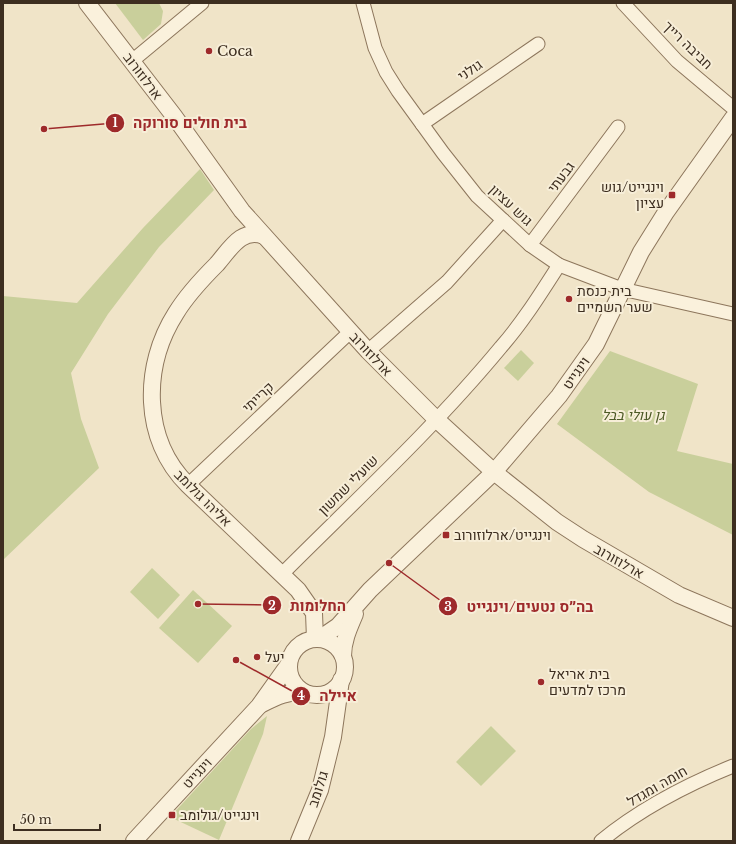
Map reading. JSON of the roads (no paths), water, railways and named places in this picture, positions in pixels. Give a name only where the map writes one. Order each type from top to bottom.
[{"type":"street","name":"ארלוזורוב","points":[[87,3],[132,61],[242,211],[350,332],[436,419],[494,472],[533,504],[583,539],[679,595],[733,618]]},
{"type":"street","points":[[132,61],[202,3]]},
{"type":"street","name":"גוש עציון","points":[[363,3],[375,48],[386,72],[422,124],[477,196],[530,245],[559,265],[622,289],[733,314]]},
{"type":"street","name":"חביבה רייך","points":[[623,3],[677,61],[733,108]]},
{"type":"street","name":"גולני","points":[[422,124],[538,44]]},
{"type":"street","name":"וינגייט","points":[[317,639],[338,626],[370,590],[494,472],[544,414],[575,375],[596,344],[641,252],[666,212],[733,118]]},
{"type":"street","name":"גבעתי","points":[[530,245],[618,128]]},
{"type":"street","points":[[242,211],[246,224],[242,236]]},
{"type":"street","points":[[368,351],[447,282],[502,220]]},
{"type":"street","points":[[242,236],[256,232],[264,236]]},
{"type":"street","name":"אליהו גולומב","points":[[242,236],[205,276],[176,313],[159,349],[153,375],[151,398],[159,440],[164,455],[188,485],[298,590],[314,612],[317,639]]},
{"type":"street","name":"שועלי שמשון","points":[[282,574],[436,419],[502,347],[531,309],[559,265]]},
{"type":"street","name":"קרייתי","points":[[188,485],[350,332]]},
{"type":"street","name":"וינגייט","points":[[343,656],[343,646],[347,631],[370,590]]},
{"type":"street","points":[[317,639],[333,644],[343,656],[344,673],[341,680],[333,737],[332,720],[327,710],[309,694],[298,688],[292,681],[289,673],[289,664],[292,654],[306,641],[317,639]]},
{"type":"street","name":"וינגייט","points":[[134,841],[259,706],[289,664]]},
{"type":"street","points":[[309,694],[329,692],[341,680]]},
{"type":"street","name":"וינגייט","points":[[259,706],[278,695],[294,692],[309,694]]},
{"type":"street","name":"גולומב","points":[[299,841],[320,790],[333,737]]},
{"type":"street","name":"חומה ומגדל","points":[[601,841],[666,798],[695,782],[733,766]]},
{"type":"place","name":"Coca","points":[[209,51]]},
{"type":"place","name":"בית חולים סורוקה","points":[[44,129]]},
{"type":"place","name":"וינגייט/גוש עציון","points":[[672,195]]},
{"type":"place","name":"בית כנסת שער השמיים","points":[[569,299]]},
{"type":"place","name":"וינגייט/ארלוזורוב","points":[[446,535]]},
{"type":"place","name":"בה״ס נטעים/וינגייט","points":[[389,563]]},
{"type":"place","name":"החלומות","points":[[198,604]]},
{"type":"place","name":"יעל","points":[[257,657]]},
{"type":"place","name":"איילה","points":[[236,660]]},
{"type":"place","name":"בית אריאל מרכז למדעים","points":[[541,682]]},
{"type":"place","name":"וינגייט/גולומב","points":[[172,815]]},
{"type":"park label","name":"גן עולי בבל","points":[[633,415]]}]
